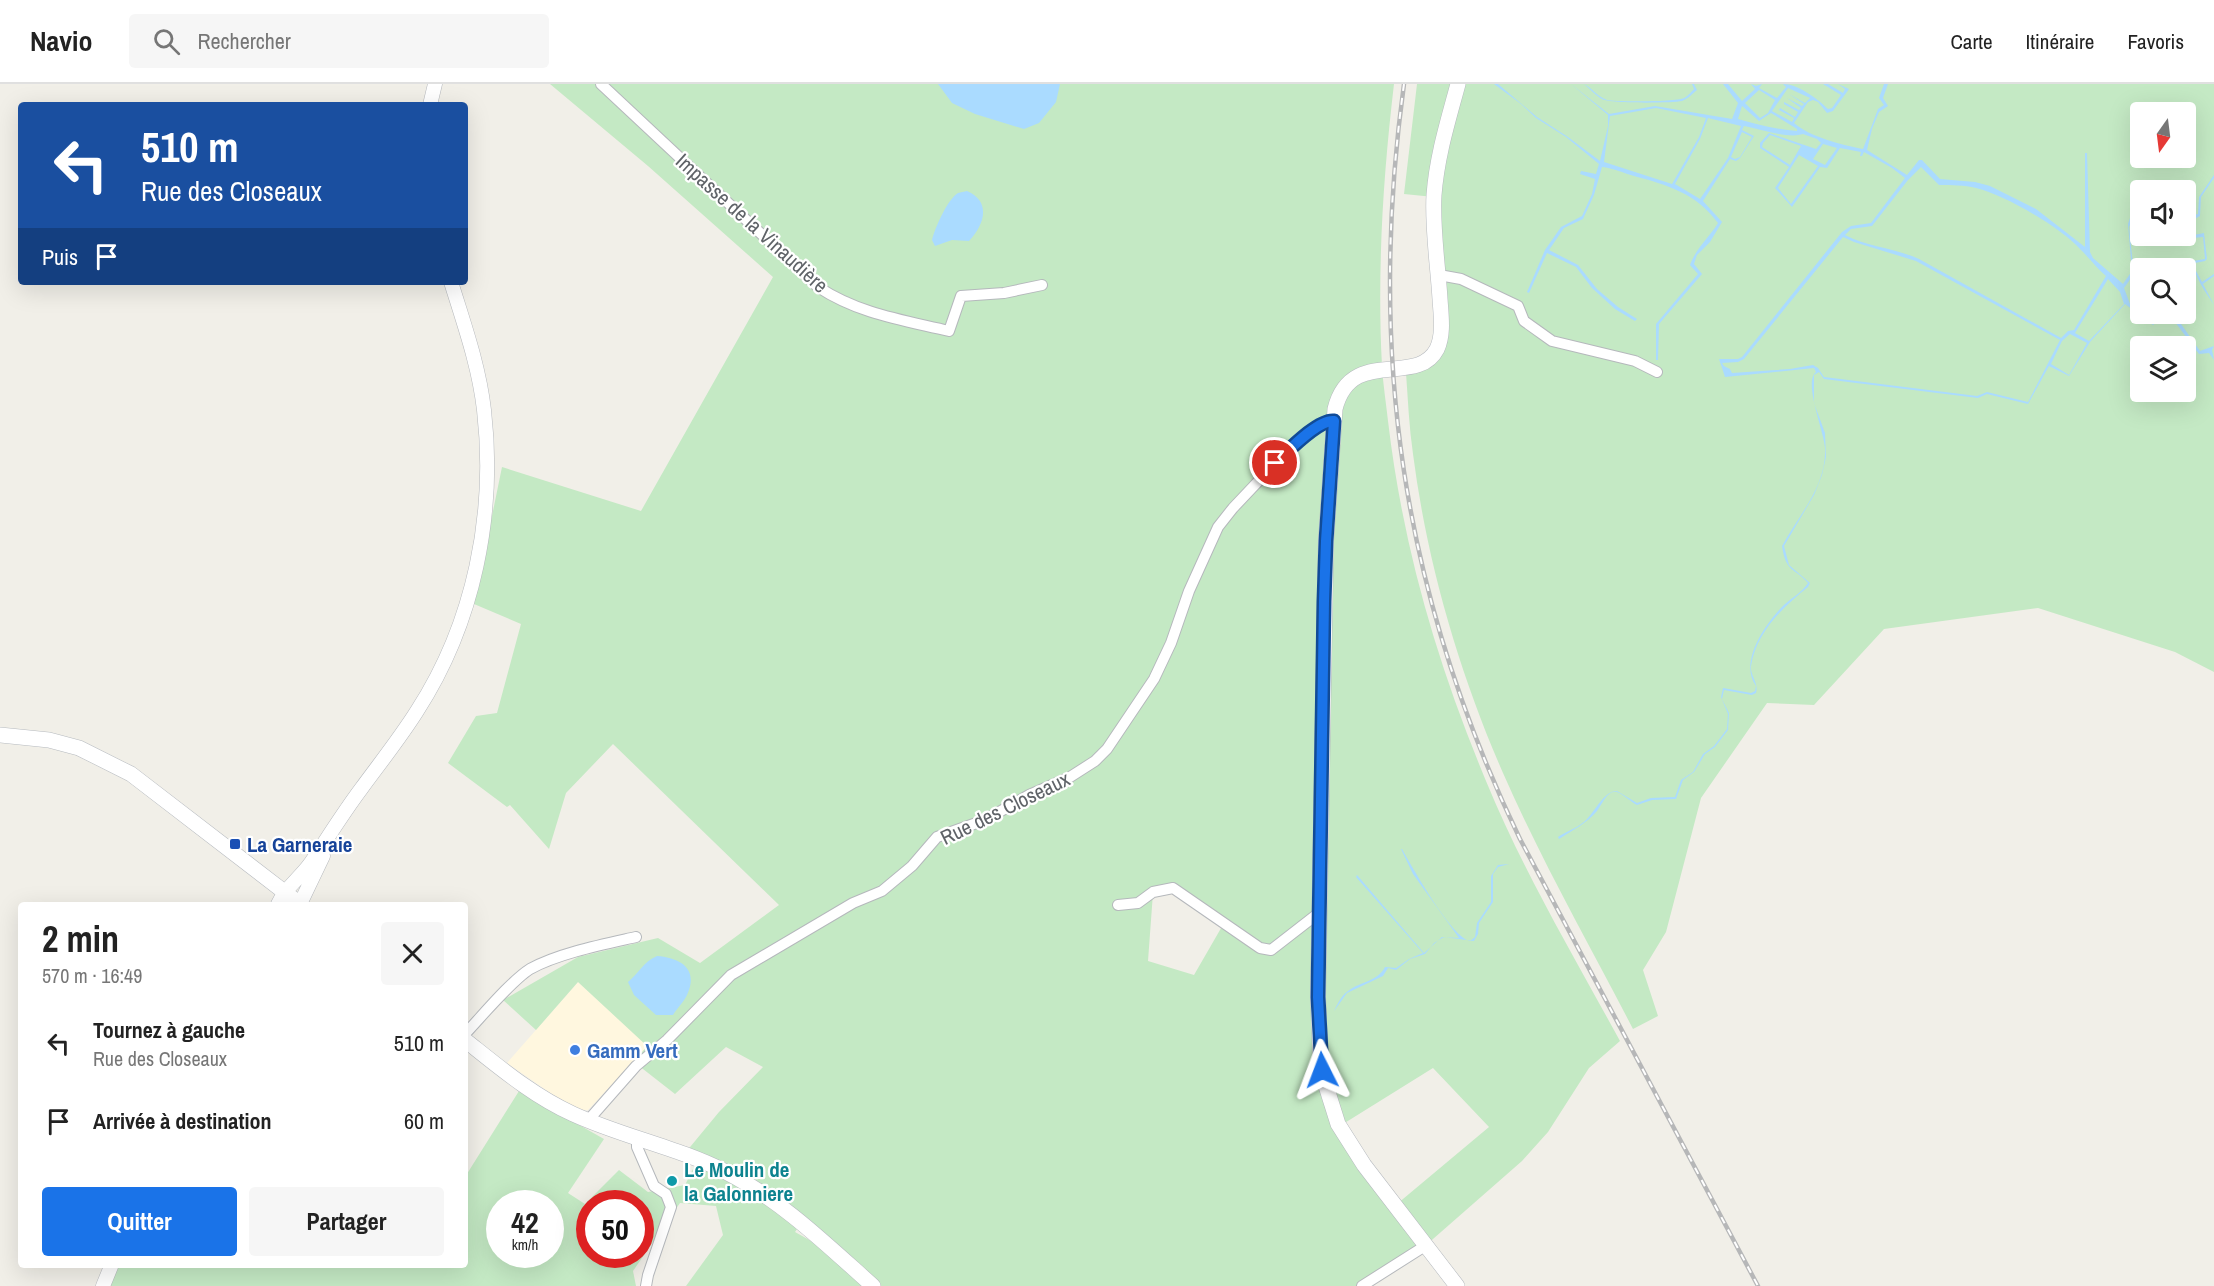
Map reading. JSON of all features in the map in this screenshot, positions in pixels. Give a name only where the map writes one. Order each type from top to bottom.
[{"type":"main road","points":[[1457,1286],[1364,1164],[1338,1124],[1322,1070],[1319,1016],[1326,541],[1334,421],[1337,402],[1348,384],[1364,373],[1423,362],[1437,348],[1441,320],[1434,198],[1438,159],[1458,84]]},
{"type":"main road","points":[[0,735],[49,740],[79,748],[131,774],[280,898]]},
{"type":"main road","points":[[468,1042],[525,1086],[556,1106],[590,1121],[706,1162],[765,1195],[873,1286]]},
{"type":"street","points":[[431,102],[435,84]]},
{"type":"street","name":"Impasse de la Vinaudière","points":[[601,84],[818,287],[839,301],[872,313],[949,331],[961,296],[1004,292],[1042,285]]},
{"type":"street","points":[[1439,275],[1461,279],[1518,306],[1524,321],[1552,340],[1635,361],[1658,372]]},
{"type":"street","points":[[280,898],[299,879],[418,710],[453,643],[480,554],[484,525],[487,454],[484,409],[475,361],[452,285]]},
{"type":"street","name":"Rue des Closeaux","points":[[590,1121],[636,1066],[674,1034],[712,992],[731,975],[853,903],[882,891],[912,866],[937,837],[985,820],[1029,795],[1070,777],[1095,761],[1107,749],[1154,679],[1171,643],[1189,591],[1218,527],[1284,454],[1324,422],[1334,421]]},
{"type":"street","points":[[301,902],[334,830]]},
{"type":"street","points":[[1118,905],[1138,903],[1153,892],[1173,888],[1260,948],[1271,950],[1320,912]]},
{"type":"street","points":[[468,1031],[531,968],[579,951],[636,937]]},
{"type":"street","points":[[637,1137],[637,1147],[654,1186],[666,1194],[670,1207],[646,1286]]},
{"type":"street","points":[[1362,1286],[1425,1245]]},
{"type":"street","points":[[103,1286],[110,1268]]},
{"type":"shaded area","points":[[578,982],[648,1046],[588,1110],[575,1110],[507,1063]]},
{"type":"green space","points":[[550,84],[1394,84],[1382,225],[1380,295],[1382,366],[1395,468],[1413,560],[1437,649],[1452,693],[1500,814],[1532,880],[1620,1041],[1589,1068],[1548,1132],[1522,1161],[1425,1246],[1362,1286],[686,1286],[723,1235],[716,1206],[680,1203],[654,1241],[654,1191],[685,1185],[695,1165],[681,1158],[719,1112],[763,1067],[726,1047],[675,1094],[634,1062],[647,1046],[578,982],[536,1030],[503,1000],[578,957],[658,938],[700,963],[779,905],[613,744],[566,793],[549,849],[510,805],[507,807],[448,763],[476,716],[497,713],[521,624],[474,604],[502,467],[641,511],[773,277],[648,166]],"holes":[[[1173,888],[1224,923],[1194,975],[1148,961],[1153,893]],[[1433,1068],[1489,1127],[1397,1204],[1343,1124]],[[771,1189],[838,1255],[795,1232],[801,1223]]]},
{"type":"green space","points":[[1417,84],[2214,84],[2214,672],[2175,652],[2038,608],[1884,629],[1814,705],[1767,703],[1701,798],[1666,932],[1643,970],[1658,1016],[1633,1029],[1549,870],[1503,773],[1472,696],[1436,576],[1419,495],[1410,434],[1406,373],[1437,348],[1434,197],[1404,194]]},
{"type":"green space","points":[[519,1091],[604,1139],[568,1193],[576,1198],[576,1268],[635,1268],[633,1271],[636,1286],[98,1286],[107,1268],[468,1268],[468,1172]]},
{"type":"green space","points":[[619,1170],[645,1190],[599,1190]]},
{"type":"water","points":[[938,84],[1060,84],[1056,102],[1039,123],[1024,129],[975,114],[952,103]]},
{"type":"water","points":[[1494,84],[1498,84],[1537,117],[1568,137],[1600,161],[1608,126],[1608,115],[1571,84],[1609,114],[1655,106],[1732,119],[1738,103],[1723,84],[1728,84],[1742,101],[1755,89],[1751,84],[1756,86],[1762,84],[1759,88],[1777,98],[1786,87],[1783,84],[1794,86],[1807,92],[1828,109],[1832,108],[1841,95],[1823,84],[1828,84],[1843,93],[1845,89],[1838,84],[1849,89],[1833,111],[1827,113],[1818,102],[1813,100],[1808,102],[1794,123],[1817,136],[1863,149],[1878,109],[1884,105],[1879,98],[1884,84],[1888,84],[1883,98],[1888,106],[1879,112],[1867,150],[1907,175],[1919,160],[1922,160],[1940,179],[1975,182],[1990,186],[2036,209],[2085,247],[2085,153],[2087,153],[2090,252],[2093,258],[2123,284],[2130,274],[2130,280],[2124,288],[2130,308],[2125,304],[2090,342],[2069,376],[2049,366],[2028,404],[1987,394],[1978,398],[1824,379],[1819,372],[1814,375],[1816,372],[1814,368],[1725,377],[1719,359],[1742,357],[1842,232],[1851,226],[1871,223],[1905,178],[1864,152],[1860,156],[1861,152],[1840,148],[1827,168],[1820,167],[1792,207],[1775,188],[1789,167],[1760,148],[1760,143],[1769,133],[1816,149],[1821,143],[1803,134],[1782,134],[1744,126],[1742,130],[1754,136],[1740,158],[1736,161],[1730,159],[1703,201],[1722,222],[1710,242],[1697,255],[1694,264],[1702,274],[1659,324],[1658,360],[1656,360],[1656,324],[1698,274],[1690,265],[1718,223],[1700,204],[1680,192],[1658,183],[1602,167],[1594,195],[1583,219],[1564,228],[1549,250],[1578,265],[1597,289],[1637,319],[1635,321],[1615,309],[1592,288],[1576,267],[1547,253],[1529,293],[1527,292],[1545,250],[1561,227],[1582,216],[1592,194],[1595,179],[1580,174],[1581,171],[1596,174],[1599,164],[1566,137],[1536,118]],"holes":[[[1788,88],[1810,98],[1805,103],[1789,94],[1804,104],[1802,106],[1787,98],[1801,108],[1799,110],[1784,102],[1798,112],[1795,117],[1780,108],[1779,110],[1794,118],[1792,122],[1772,111]],[[1759,90],[1775,100],[1768,113],[1760,118],[1745,103]],[[1742,106],[1759,121],[1771,113],[1797,131],[1738,119]],[[1656,108],[1706,118],[1699,137],[1672,184],[1604,162],[1610,116]],[[1708,118],[1741,126],[1728,158],[1700,199],[1675,184],[1700,139]],[[1742,132],[1752,137],[1740,157],[1735,159],[1731,157]],[[1770,135],[1801,146],[1790,165],[1762,147]],[[1823,144],[1837,148],[1825,165],[1813,159]],[[1799,155],[1818,166],[1791,204],[1778,188]],[[1921,167],[1939,185],[1962,186],[1987,191],[2031,213],[2060,231],[2106,276],[2074,330],[2068,331],[2061,338],[1919,259],[1845,235],[1851,229],[1872,226]],[[1843,237],[1916,261],[2060,340],[2028,402],[1987,392],[1977,396],[1824,377],[1813,365],[1732,373],[1722,363],[1738,362],[1744,359]],[[2108,279],[2120,292],[2124,304],[2089,341],[2075,333]],[[2070,334],[2087,343],[2069,375],[2051,364],[2062,341]]]},
{"type":"water","points":[[1584,84],[1604,99],[1612,101],[1679,99],[1694,89],[1692,84],[1697,90],[1682,101],[1655,103],[1607,101],[1595,94]]},
{"type":"water","points":[[2214,175],[2201,197],[2200,216],[2196,218],[2199,197]]},
{"type":"water","points":[[967,191],[980,201],[983,207],[979,228],[969,241],[952,240],[935,246],[932,240],[946,208],[958,193]]},
{"type":"water","points":[[2130,218],[2129,227],[2132,258],[2128,224]]},
{"type":"water","points":[[2204,233],[2207,259],[2196,263],[2196,260],[2205,259],[2203,237],[2196,238],[2196,235]]},
{"type":"water","points":[[2196,271],[2202,282],[2214,274],[2203,284],[2214,305],[2200,284]]},
{"type":"water","points":[[2176,324],[2181,324],[2189,336],[2186,336]]},
{"type":"water","points":[[2196,345],[2200,351],[2214,346],[2212,350],[2214,360],[2209,353],[2199,354]]},
{"type":"water","points":[[1814,375],[1814,401],[1812,386]]},
{"type":"water","points":[[1815,405],[1825,433],[1826,457],[1822,475],[1824,440]]},
{"type":"water","points":[[1822,475],[1814,495],[1784,546],[1789,565],[1810,583],[1772,621],[1758,642],[1751,666],[1756,686],[1751,677],[1750,667],[1752,656],[1756,645],[1761,635],[1774,616],[1808,583],[1788,565],[1782,546],[1811,499]]},
{"type":"water","points":[[1756,686],[1756,693],[1752,695],[1724,690],[1722,699],[1729,713],[1728,730],[1715,747],[1705,754],[1694,772],[1683,780],[1676,799],[1652,800],[1637,805],[1617,792],[1610,793],[1612,792],[1617,791],[1637,803],[1651,798],[1675,797],[1681,780],[1693,772],[1703,754],[1714,746],[1727,729],[1728,714],[1721,697],[1723,688],[1751,693],[1755,691]]},
{"type":"water","points":[[1610,793],[1589,819],[1580,826],[1559,839],[1558,837],[1577,827]]},
{"type":"water","points":[[1401,849],[1443,915],[1462,937],[1469,940],[1446,937],[1459,938],[1413,874]]},
{"type":"water","points":[[1509,864],[1498,867],[1493,874],[1493,902],[1479,923],[1478,934],[1474,941],[1471,941],[1475,937],[1477,923],[1491,902],[1491,876],[1498,865]]},
{"type":"water","points":[[1357,875],[1424,953],[1431,947],[1425,954],[1410,959],[1396,970],[1388,968],[1383,976],[1347,993],[1334,1011],[1343,995],[1348,991],[1378,976],[1385,967],[1396,968],[1409,959],[1423,953],[1356,877]]},
{"type":"water","points":[[657,956],[680,962],[686,966],[691,978],[687,995],[673,1015],[656,1015],[634,995],[628,982],[645,964]]},
{"type":"railway","points":[[1404,84],[1394,184],[1390,281],[1393,376],[1404,470],[1422,563],[1447,656],[1480,747],[1520,839],[1758,1286]]},
{"type":"place","name":"La Garneraie","points":[[235,844]]},
{"type":"place","name":"Gamm Vert","points":[[575,1050]]},
{"type":"place","name":"Le Moulin de la Galonniere","points":[[672,1181]]},
{"type":"route","points":[[1275,463],[1324,422],[1334,421],[1324,601],[1318,997],[1322,1070]]}]
